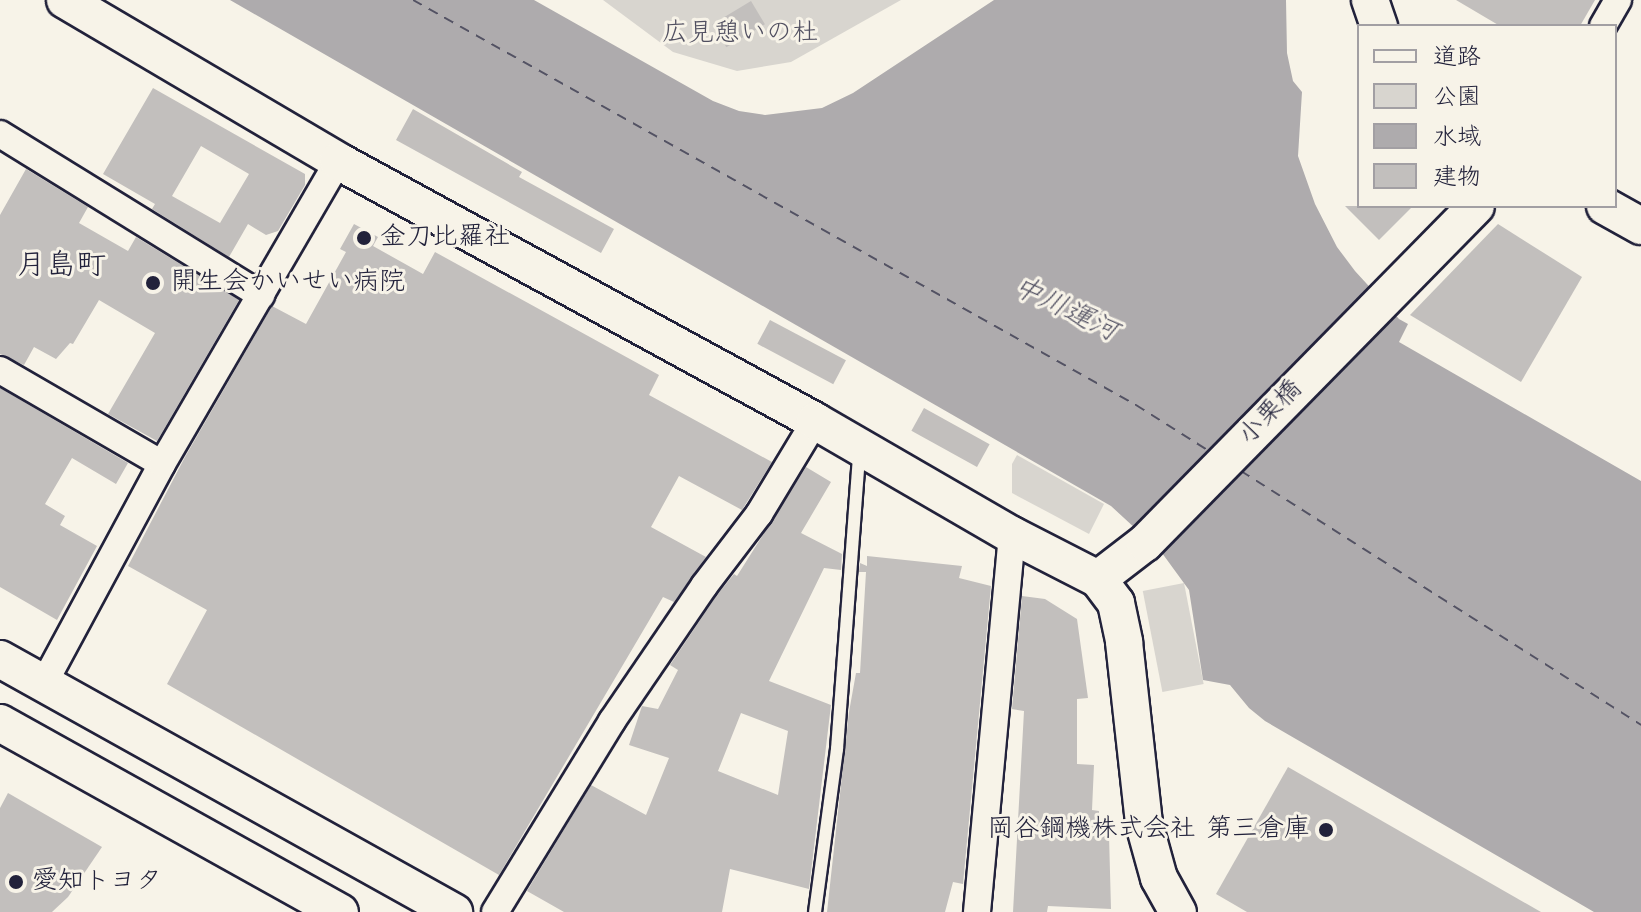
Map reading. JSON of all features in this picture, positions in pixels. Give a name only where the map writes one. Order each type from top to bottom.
[{"type":"street","points":[[65,0],[338,161],[815,421],[1012,535],[1098,579],[1116,603],[1124,642],[1144,824],[1159,878],[1178,912]]},
{"type":"street","points":[[1370,0],[1378,24]]},
{"type":"street","points":[[1604,24],[1618,0]]},
{"type":"street","points":[[0,134],[261,295]]},
{"type":"street","points":[[43,685],[162,464],[338,161]]},
{"type":"street","name":"小栗橋","points":[[1098,579],[1145,543],[1474,208]]},
{"type":"street","points":[[1609,208],[1641,226]]},
{"type":"street","points":[[0,370],[162,464]]},
{"type":"street","points":[[495,912],[612,721],[704,586],[759,514],[815,421]]},
{"type":"street","points":[[977,912],[1012,535]]},
{"type":"street","points":[[0,659],[454,912]]},
{"type":"street","points":[[0,723],[340,912]]},
{"type":"lane","points":[[815,912],[837,749],[860,447]]},
{"type":"green space","name":"広見憩いの杜","points":[[603,0],[901,0],[791,62],[737,71],[673,52]]},
{"type":"green space","points":[[1017,455],[1104,504],[1089,534],[1012,493],[1012,464]]},
{"type":"green space","points":[[1184,583],[1204,684],[1162,692],[1143,591]]},
{"type":"water","name":"中川運河","points":[[230,0],[534,0],[713,101],[739,111],[765,115],[822,108],[853,93],[994,0],[1286,0],[1287,53],[1293,81],[1302,92],[1298,156],[1315,204],[1337,247],[1399,319],[1408,324],[1399,342],[1641,481],[1641,912],[1594,912],[1265,721],[1249,708],[1230,685],[1203,680],[1189,590],[1162,553],[1111,506]]},
{"type":"building","points":[[1456,0],[1595,0],[1581,24],[1497,24]]},
{"type":"building","points":[[751,1],[765,24],[726,47],[712,24]]},
{"type":"building","points":[[153,88],[305,174],[305,185],[278,231],[266,235],[248,224],[229,257],[152,209],[155,204],[103,174]],"holes":[[[201,146],[249,174],[220,223],[172,196]]]},
{"type":"building","points":[[413,109],[522,172],[519,177],[614,229],[601,253],[396,140]]},
{"type":"building","points":[[26,169],[88,207],[79,223],[128,251],[136,237],[239,300],[157,441],[108,414],[155,333],[99,300],[73,344],[70,343],[56,359],[34,347],[24,365],[0,354],[0,215]]},
{"type":"building","points":[[1345,206],[1411,208],[1379,240]]},
{"type":"building","points":[[354,224],[378,237],[373,246],[423,274],[435,252],[659,375],[649,395],[772,462],[742,510],[679,476],[651,527],[706,557],[674,602],[663,597],[499,875],[167,684],[207,610],[128,566],[185,457],[272,306],[306,324],[346,252],[340,249]]},
{"type":"building","points":[[1498,224],[1582,277],[1521,382],[1410,315]]},
{"type":"building","points":[[770,320],[846,360],[833,384],[757,344]]},
{"type":"building","points":[[0,388],[128,463],[116,484],[72,458],[45,504],[65,516],[60,525],[97,546],[57,620],[0,587]]},
{"type":"building","points":[[924,408],[990,444],[977,467],[911,431]]},
{"type":"building","points":[[806,467],[831,482],[801,533],[842,554],[841,570],[824,568],[769,681],[831,705],[809,889],[730,869],[722,912],[564,912],[527,891],[591,785],[646,815],[669,758],[629,745],[642,706],[658,709],[678,670],[670,665],[717,595],[734,574],[737,576]],"holes":[[[741,713],[788,731],[778,795],[718,771]]]},
{"type":"building","points":[[867,556],[962,566],[959,578],[991,586],[963,884],[953,882],[945,912],[827,912],[849,712],[856,673],[860,673],[866,572],[859,572],[860,563],[867,566]]},
{"type":"building","points":[[1022,596],[1045,599],[1077,619],[1088,698],[1077,699],[1077,764],[1094,765],[1092,810],[1099,811],[1099,835],[1109,835],[1111,909],[1048,906],[1047,912],[1013,912],[1024,711],[1012,709]]},
{"type":"building","name":"岡谷鋼機株式会社 第三倉庫","points":[[1288,767],[1541,912],[1247,912],[1216,894]]},
{"type":"building","points":[[8,793],[102,847],[68,897],[52,912],[0,912],[0,808]]},
{"type":"ferry route","points":[[413,0],[1136,405],[1209,451]]},
{"type":"ferry route","points":[[1241,471],[1641,725]]},
{"type":"place","name":"金刀比羅社","points":[[364,238]]},
{"type":"place","name":"開生会かいせい病院","points":[[153,283]]},
{"type":"place","name":"岡谷鋼機株式会社 第三倉庫","points":[[1326,830]]},
{"type":"place","name":"愛知トヨタ","points":[[16,882]]},
{"type":"district","name":"月島町","points":[[61,266]]}]
